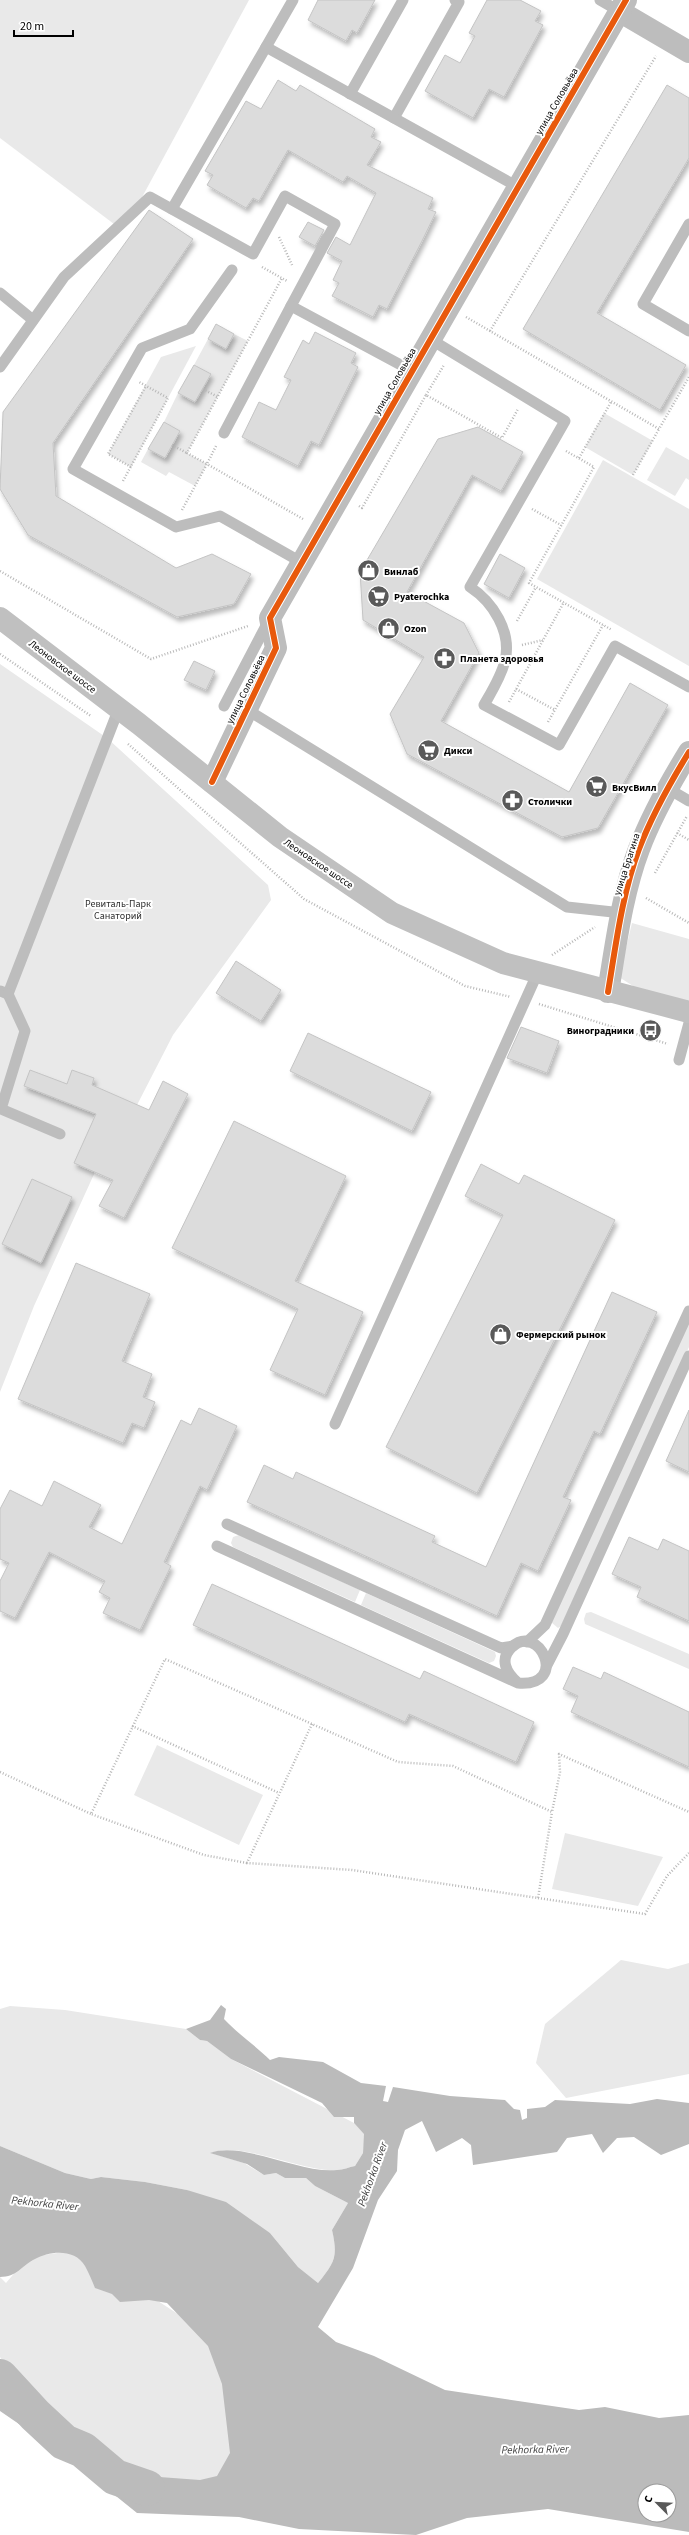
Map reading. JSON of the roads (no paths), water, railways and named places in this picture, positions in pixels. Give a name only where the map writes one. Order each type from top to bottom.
[{"type":"main road","name":"Леоновское шоссе","points":[[0,618],[119,708],[280,837],[392,913],[502,962],[542,966],[608,992],[689,1012]]},
{"type":"street","points":[[622,6],[667,39],[689,52]]},
{"type":"street","name":"улица Соловьёва","points":[[212,782],[276,648],[270,618],[448,306],[622,6]]},
{"type":"street","name":"улица Брагина","points":[[608,992],[619,912],[639,850],[667,788],[689,752]]},
{"type":"lane","points":[[172,209],[293,0]]},
{"type":"lane","points":[[350,94],[403,0]]},
{"type":"lane","points":[[394,118],[459,2],[455,0]]},
{"type":"lane","points":[[600,0],[622,6]]},
{"type":"lane","points":[[266,47],[518,187]]},
{"type":"lane","points":[[0,367],[64,277],[150,197],[253,254],[285,196],[335,224],[224,433]]},
{"type":"lane","points":[[689,224],[643,304],[689,331]]},
{"type":"lane","points":[[232,270],[190,329],[142,348],[73,469],[176,528],[220,516],[301,562]]},
{"type":"lane","points":[[0,292],[34,320]]},
{"type":"lane","points":[[292,306],[412,371]]},
{"type":"lane","points":[[430,339],[566,421],[470,587],[486,601],[503,630],[506,650],[505,660],[484,706],[559,745],[615,646],[689,687]]},
{"type":"lane","points":[[224,706],[270,618]]},
{"type":"lane","points":[[60,1134],[1,1109],[25,1031],[4,992],[119,708]]},
{"type":"lane","points":[[246,709],[567,907],[619,912]]},
{"type":"lane","points":[[667,788],[689,801]]},
{"type":"lane","points":[[335,1424],[542,966]]},
{"type":"lane","points":[[679,1060],[689,1023]]},
{"type":"lane","points":[[227,1524],[501,1648],[527,1642],[545,1625],[689,1311]]},
{"type":"lane","points":[[217,1546],[518,1683],[531,1684],[542,1677],[563,1634],[689,1356]]},
{"type":"lane","points":[[527,1642],[538,1645],[545,1654],[547,1665]]},
{"type":"lane","points":[[513,1646],[507,1654],[504,1664],[508,1675],[518,1683]]},
{"type":"water","name":"Pekhorka River","points":[[221,2005],[226,2009],[224,2019],[270,2060],[279,2057],[323,2062],[361,2083],[386,2086],[383,2101],[388,2102],[393,2087],[450,2096],[505,2100],[514,2109],[520,2110],[522,2120],[527,2118],[527,2109],[545,2107],[555,2100],[630,2104],[657,2099],[689,2103],[689,2144],[661,2155],[634,2137],[617,2138],[603,2153],[592,2134],[567,2138],[557,2152],[473,2165],[471,2145],[462,2138],[436,2152],[422,2121],[405,2130],[398,2150],[397,2171],[378,2200],[353,2268],[318,2327],[336,2342],[374,2356],[445,2390],[579,2410],[605,2407],[659,2418],[689,2415],[689,2532],[548,2509],[467,2518],[416,2535],[299,2529],[239,2517],[137,2513],[70,2459],[0,2411],[0,2375],[18,2396],[102,2467],[119,2474],[200,2480],[217,2476],[230,2453],[222,2384],[208,2346],[167,2303],[149,2300],[120,2302],[112,2294],[95,2288],[81,2260],[75,2256],[62,2253],[41,2256],[15,2273],[6,2277],[0,2277],[0,2146],[65,2173],[91,2179],[101,2177],[145,2182],[187,2190],[226,2202],[270,2233],[298,2267],[318,2283],[334,2259],[335,2247],[332,2230],[348,2203],[315,2186],[306,2178],[285,2178],[276,2173],[264,2175],[247,2164],[210,2153],[223,2150],[239,2151],[323,2170],[339,2170],[355,2166],[363,2153],[364,2134],[354,2123],[354,2117],[334,2117],[322,2103],[231,2059],[207,2041],[200,2040],[186,2029],[210,2020]]},
{"type":"waterway","points":[[0,2377],[35,2415],[64,2442],[83,2450],[115,2477],[147,2488]]},
{"type":"place","name":"Винлаб","points":[[369,571]]},
{"type":"place","name":"Pyaterochka","points":[[378,596]]},
{"type":"place","name":"Ozon","points":[[389,628]]},
{"type":"place","name":"Планета здоровья","points":[[445,658]]},
{"type":"place","name":"Дикси","points":[[429,750]]},
{"type":"place","name":"ВкусВилл","points":[[596,787]]},
{"type":"place","name":"Столички","points":[[512,801]]},
{"type":"place","name":"Виноградники","points":[[650,1030]]},
{"type":"place","name":"Фермерский рынок","points":[[500,1334]]},
{"type":"park label","name":"Ревиталь-Парк Санаторий","points":[[118,908]]}]
